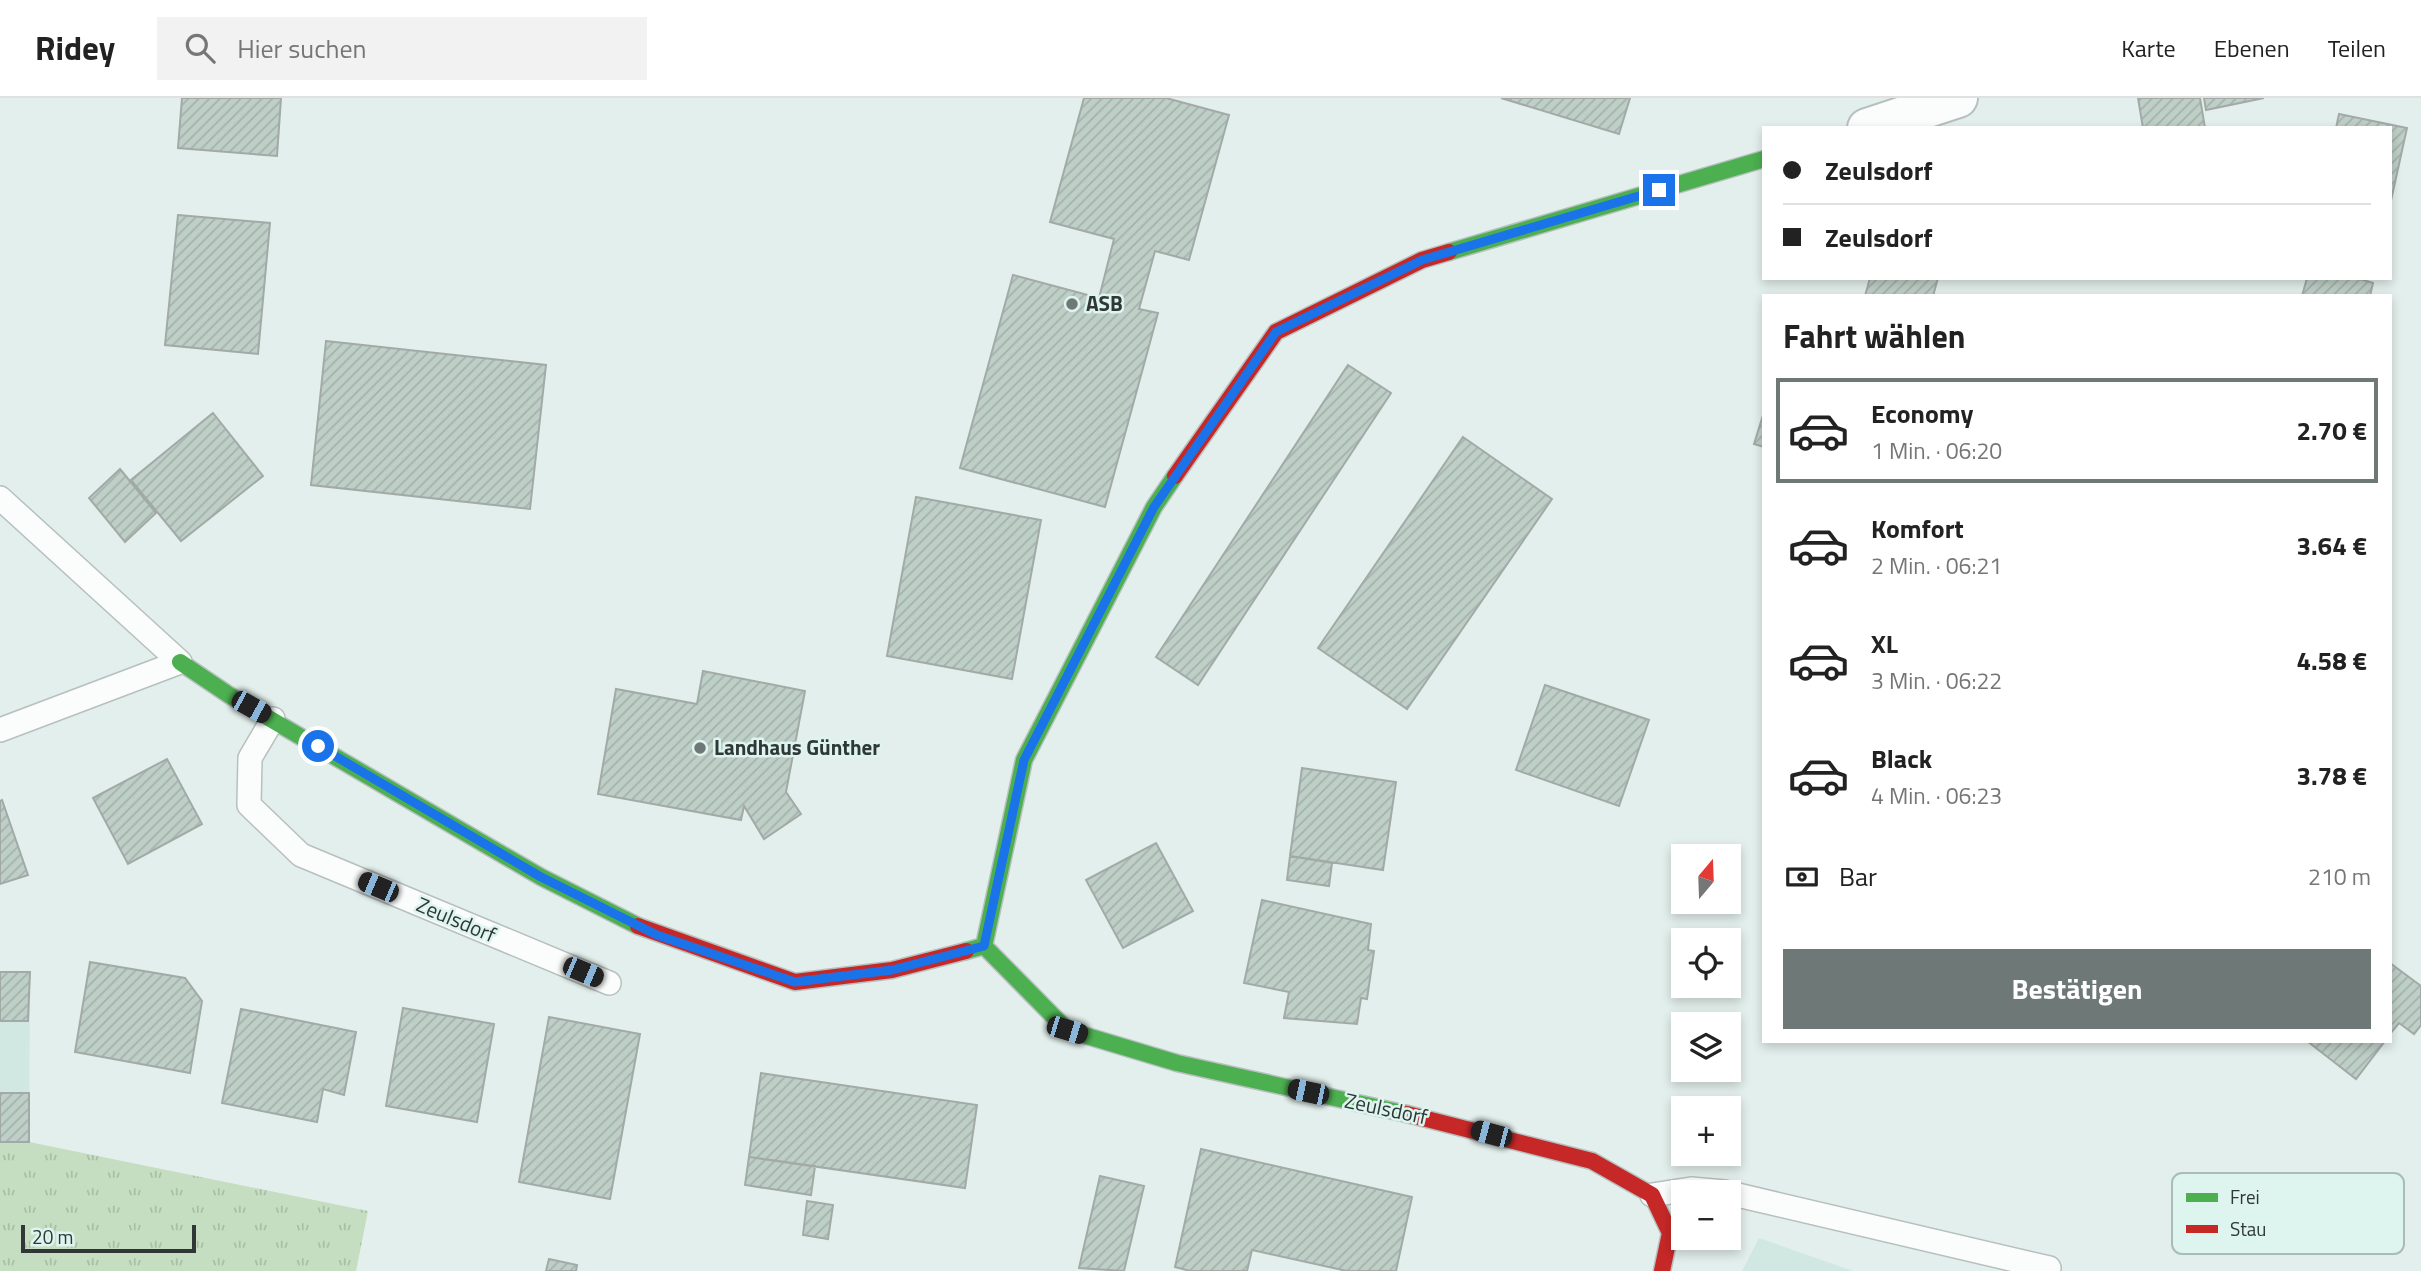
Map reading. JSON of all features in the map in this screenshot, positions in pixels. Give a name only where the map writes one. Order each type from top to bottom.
[{"type":"street","points":[[1873,126],[1958,98]]},
{"type":"street","points":[[180,662],[541,877],[657,935],[795,982],[892,970],[984,946],[1024,760],[1154,507],[1276,332],[1422,260],[1762,160]]},
{"type":"street","name":"Zeulsdorf","points":[[984,946],[1067,1030],[1177,1063],[1466,1127],[1592,1161],[1652,1195]]},
{"type":"street","points":[[1652,1195],[1670,1233],[1662,1271]]},
{"type":"lane","points":[[0,498],[180,662],[0,730]]},
{"type":"lane","name":"Zeulsdorf","points":[[273,719],[250,758],[249,804],[301,855],[608,983]]},
{"type":"lane","points":[[1652,1195],[1671,1192]]},
{"type":"lane","points":[[1741,1195],[2049,1268]]},
{"type":"shaded area","points":[[0,972],[30,972],[29,1142],[0,1143]]},
{"type":"shaded area","points":[[1759,1238],[1853,1271],[1742,1271]]},
{"type":"green space","points":[[29,1142],[368,1211],[356,1271],[0,1271],[0,1143]]},
{"type":"building","points":[[182,98],[281,98],[277,156],[178,148]]},
{"type":"building","name":"ASB","points":[[1084,98],[1166,98],[1229,115],[1189,260],[1155,251],[1139,309],[1158,313],[1105,507],[960,468],[1013,275],[1099,298],[1114,239],[1050,222]]},
{"type":"building","points":[[1501,98],[1630,98],[1619,134]]},
{"type":"building","points":[[2138,98],[2200,98],[2205,126],[2143,126]]},
{"type":"building","points":[[2204,98],[2264,98],[2206,110]]},
{"type":"building","points":[[2339,114],[2407,128],[2392,196],[2392,126],[2336,126]]},
{"type":"building","points":[[178,215],[270,223],[258,354],[165,345]]},
{"type":"building","points":[[1869,280],[1937,280],[1934,294],[1866,294]]},
{"type":"building","points":[[2306,280],[2363,280],[2373,283],[2370,294],[2303,294]]},
{"type":"building","points":[[326,341],[546,365],[530,509],[311,485]]},
{"type":"building","points":[[1348,365],[1391,393],[1198,685],[1156,657]]},
{"type":"building","points":[[213,413],[263,476],[181,541],[131,480]]},
{"type":"building","points":[[1762,418],[1762,446],[1754,444]]},
{"type":"building","points":[[1463,437],[1552,499],[1407,709],[1318,648]]},
{"type":"building","points":[[120,469],[156,513],[125,542],[89,498]]},
{"type":"building","points":[[916,497],[1041,520],[1012,679],[887,656]]},
{"type":"building","name":"Landhaus Günther","points":[[703,671],[805,691],[786,792],[801,814],[764,839],[744,806],[741,820],[598,794],[616,689],[697,704]]},
{"type":"building","points":[[1545,685],[1649,720],[1619,806],[1516,770]]},
{"type":"building","points":[[167,759],[202,824],[128,864],[93,798]]},
{"type":"building","points":[[1302,768],[1396,782],[1383,870],[1290,856]]},
{"type":"building","points":[[2,800],[28,875],[0,884],[0,801]]},
{"type":"building","points":[[1156,843],[1193,911],[1123,948],[1086,880]]},
{"type":"building","points":[[1290,856],[1332,863],[1329,886],[1287,880]]},
{"type":"building","points":[[1262,900],[1371,924],[1368,950],[1374,951],[1367,999],[1361,998],[1357,1024],[1284,1018],[1289,992],[1244,983]]},
{"type":"building","points":[[90,962],[185,978],[202,1001],[190,1073],[75,1052]]},
{"type":"building","points":[[2392,964],[2421,986],[2421,1025],[2414,1034],[2399,1023],[2392,1032]]},
{"type":"building","points":[[0,972],[30,972],[28,1021],[0,1021]]},
{"type":"building","points":[[403,1008],[494,1024],[477,1122],[386,1106]]},
{"type":"building","points":[[241,1009],[356,1032],[344,1095],[323,1089],[317,1122],[222,1103]]},
{"type":"building","points":[[549,1017],[640,1034],[610,1199],[519,1182]]},
{"type":"building","points":[[2310,1043],[2383,1043],[2356,1079]]},
{"type":"building","points":[[761,1073],[977,1105],[965,1188],[749,1157]]},
{"type":"building","points":[[0,1093],[29,1093],[29,1142],[0,1142]]},
{"type":"building","points":[[1201,1149],[1412,1197],[1396,1271],[1347,1271],[1252,1250],[1247,1271],[1190,1271],[1175,1267]]},
{"type":"building","points":[[749,1157],[815,1166],[811,1195],[745,1185]]},
{"type":"building","points":[[1100,1176],[1144,1186],[1124,1271],[1079,1268]]},
{"type":"building","points":[[807,1201],[833,1205],[828,1239],[803,1235]]},
{"type":"building","points":[[549,1259],[577,1265],[576,1271],[546,1271]]},
{"type":"traffic: fast","points":[[1449,252],[1762,160]]},
{"type":"traffic: fast","points":[[966,951],[984,946],[1024,760],[1154,507],[1175,476]]},
{"type":"traffic: fast","points":[[180,662],[229,695],[541,877],[638,926]]},
{"type":"traffic: fast","points":[[984,946],[1067,1030],[1177,1063],[1407,1114]]},
{"type":"traffic: jam","points":[[1175,476],[1276,332],[1422,260],[1449,252]]},
{"type":"traffic: jam","points":[[638,926],[795,982],[892,970],[966,951]]},
{"type":"traffic: jam","points":[[1407,1114],[1592,1161],[1652,1195],[1670,1233],[1662,1271]]},
{"type":"place","name":"ASB","points":[[1072,304]]},
{"type":"place","name":"Landhaus Günther","points":[[700,748]]},
{"type":"route","points":[[318,746],[541,877],[657,935],[795,982],[892,970],[984,946],[1024,760],[1154,507],[1276,332],[1422,260],[1659,190]]}]
